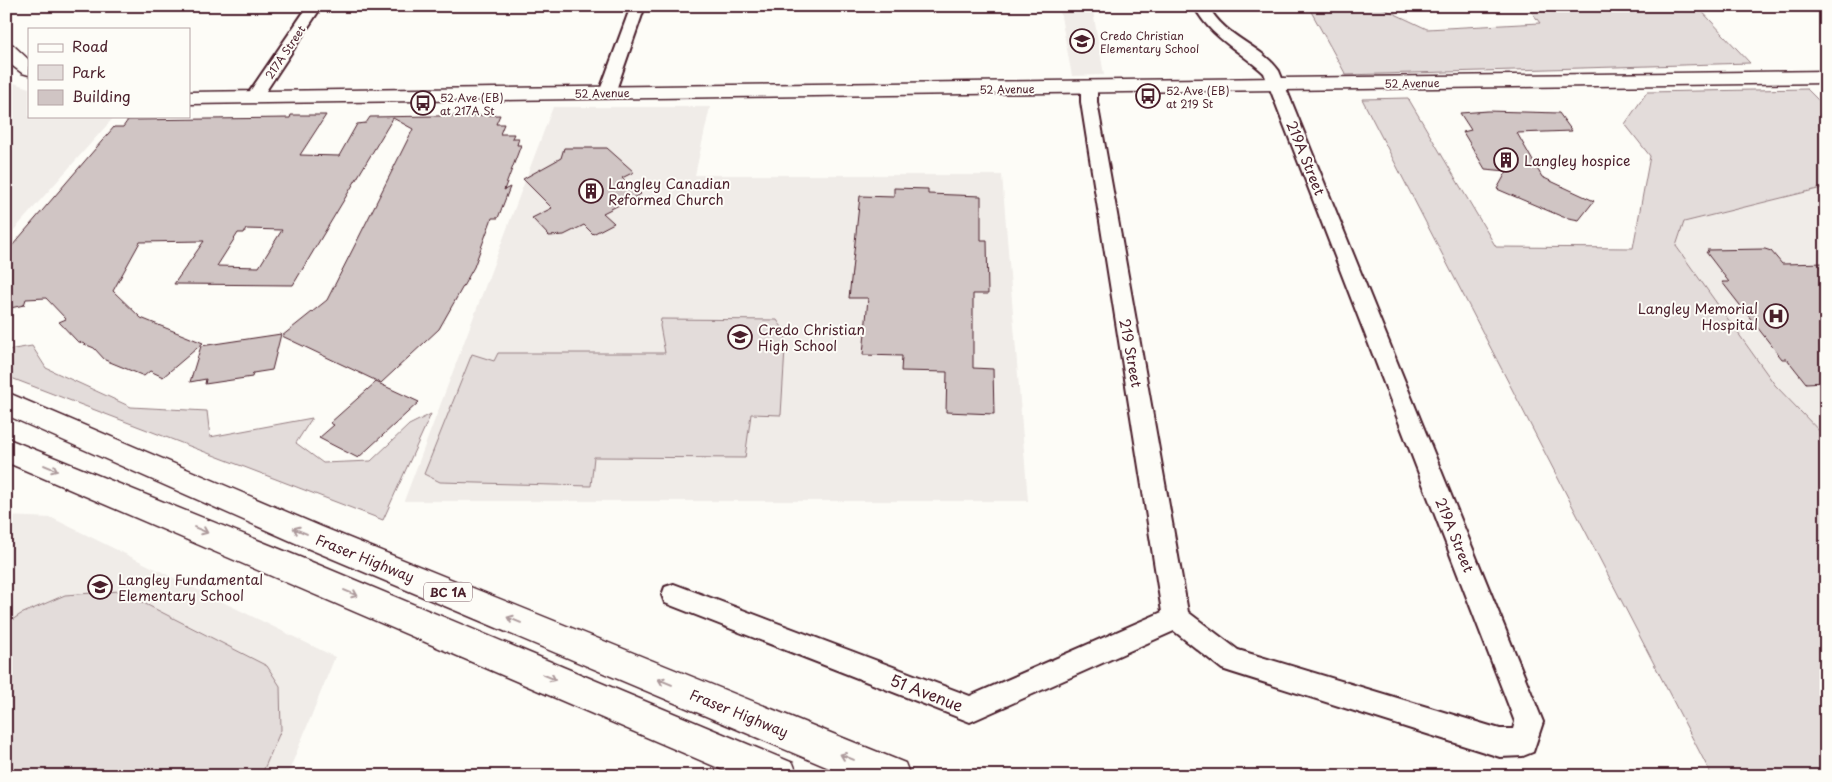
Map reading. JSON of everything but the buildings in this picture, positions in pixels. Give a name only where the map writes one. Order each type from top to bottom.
[{"type":"street","name":"217A Street","points":[[254,98],[315,6]]},
{"type":"street","points":[[607,93],[638,6]]},
{"type":"street","name":"219A Street","points":[[1176,618],[1231,660],[1500,743],[1522,742],[1529,722],[1271,71],[1262,62],[1218,32],[1206,18],[1201,6]]},
{"type":"street","points":[[6,49],[18,62],[28,67]]},
{"type":"street","name":"52 Avenue","points":[[190,98],[1088,88],[1826,77]]},
{"type":"street","name":"219 Street","points":[[1088,88],[1088,102],[1176,618]]},
{"type":"street","name":"Fraser Highway","points":[[6,403],[312,536],[892,776]]},
{"type":"street","points":[[6,449],[780,776]]},
{"type":"street","name":"51 Avenue","points":[[674,595],[970,709],[1176,618]]},
{"type":"shaded area","name":"Credo Christian Elementary School","points":[[1059,6],[1092,6],[1104,75],[1072,76]]},
{"type":"shaded area","points":[[14,83],[28,88],[28,118],[113,118],[6,239],[6,86]]},
{"type":"shaded area","name":"Credo Christian High School","points":[[553,107],[710,107],[695,175],[1002,175],[1028,501],[404,501]]},
{"type":"shaded area","name":"Langley Memorial Hospital","points":[[1826,187],[1826,438],[1775,385],[1676,246],[1684,222]]},
{"type":"shaded area","name":"Langley Fundamental Elementary School","points":[[6,516],[52,518],[335,657],[287,776],[6,776]]},
{"type":"green space","points":[[1308,6],[1378,6],[1427,29],[1540,23],[1527,6],[1697,6],[1750,63],[1346,75]]},
{"type":"green space","points":[[1807,89],[1826,108],[1826,187],[1684,222],[1676,246],[1775,385],[1826,438],[1826,776],[1712,776],[1362,99],[1408,98],[1496,247],[1633,248],[1650,156],[1625,124],[1647,92]]},
{"type":"green space","points":[[661,319],[777,320],[786,333],[781,415],[751,414],[745,458],[594,457],[591,486],[440,482],[424,474],[472,354],[494,361],[498,353],[665,353],[660,326]]},
{"type":"green space","points":[[32,346],[46,368],[131,407],[207,411],[210,437],[312,418],[296,443],[323,463],[371,461],[409,425],[431,414],[383,520],[6,376],[6,349]]},
{"type":"green space","name":"Langley Fundamental Elementary School","points":[[120,591],[267,666],[280,686],[281,730],[261,776],[6,776],[6,624],[21,614],[65,595]]},
{"type":"place","name":"Credo Christian Elementary School","points":[[1082,41]]},
{"type":"place","name":"52 Ave (EB) at 219 St","points":[[1148,96]]},
{"type":"place","name":"52 Ave (EB) at 217A St","points":[[423,103]]},
{"type":"place","name":"Langley hospice","points":[[1506,160]]},
{"type":"place","name":"Langley Canadian Reformed Church","points":[[591,191]]},
{"type":"place","name":"Langley Memorial Hospital","points":[[1776,316]]},
{"type":"place","name":"Credo Christian High School","points":[[740,337]]},
{"type":"place","name":"Langley Fundamental Elementary School","points":[[100,587]]}]
